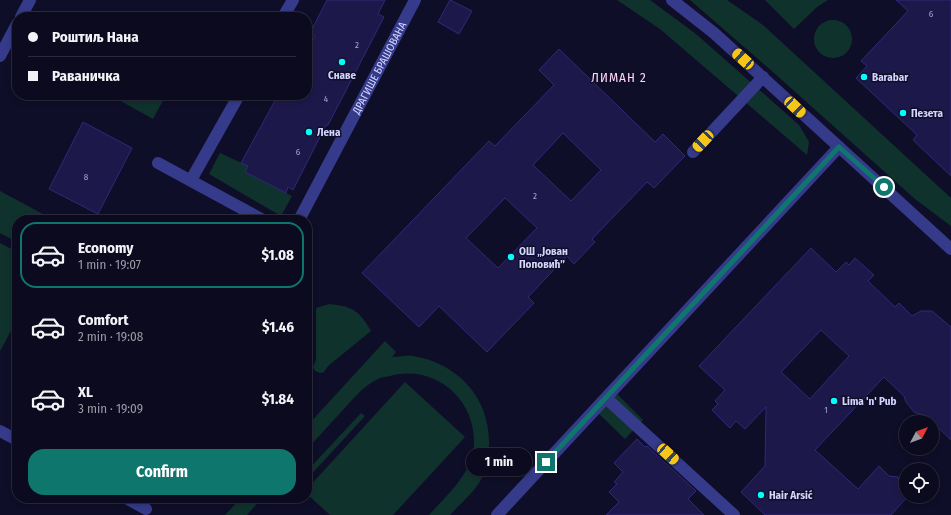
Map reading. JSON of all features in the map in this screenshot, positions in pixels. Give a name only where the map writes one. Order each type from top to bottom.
[{"type":"street","points":[[24,12],[30,0]]},
{"type":"street","points":[[286,12],[293,0]]},
{"type":"street","name":"ДРАГИШЕ БРАШОВАНА","points":[[302,215],[415,0]]},
{"type":"street","points":[[672,0],[714,33],[951,249]]},
{"type":"street","points":[[0,56],[12,33]]},
{"type":"street","points":[[693,152],[763,77]]},
{"type":"street","points":[[191,180],[236,100]]},
{"type":"street","points":[[497,515],[839,147]]},
{"type":"street","points":[[158,163],[254,215]]},
{"type":"street","points":[[606,398],[734,515]]},
{"type":"street","points":[[0,431],[12,437]]},
{"type":"street","points":[[138,503],[147,507]]},
{"type":"green space","points":[[617,0],[650,0],[696,34],[799,125],[809,142],[807,155],[660,29]]},
{"type":"green space","points":[[690,0],[727,0],[763,25],[951,198],[951,226],[915,199]]},
{"type":"green space","points":[[765,0],[828,0],[817,7],[794,29]]},
{"type":"green space","points":[[833,20],[846,26],[852,39],[846,52],[833,58],[820,52],[814,39],[820,26]]},
{"type":"green space","points":[[119,100],[163,100],[153,119]]},
{"type":"green space","points":[[220,153],[248,166],[245,172],[292,196],[282,215],[279,215],[209,174]]},
{"type":"green space","points":[[0,191],[45,215],[12,215],[12,239],[0,233]]},
{"type":"green space","points":[[0,243],[12,249],[12,329],[0,351]]},
{"type":"green space","points":[[329,304],[344,306],[359,314],[371,331],[328,366],[324,372],[320,373],[315,371],[313,367],[316,360],[316,308]]},
{"type":"green space","points":[[385,341],[396,352],[392,357],[413,356],[429,360],[456,374],[468,385],[477,397],[488,426],[488,458],[481,479],[476,487],[450,515],[429,515],[451,492],[464,475],[472,456],[474,445],[473,428],[468,413],[460,399],[449,388],[436,380],[422,375],[406,374],[379,378],[358,393],[312,444],[312,421]]},
{"type":"green space","points":[[405,382],[465,437],[393,515],[330,515],[312,499],[312,484]]},
{"type":"green space","points":[[613,390],[643,420],[625,439],[595,410]]},
{"type":"green space","points":[[361,413],[365,416],[312,474],[312,466]]},
{"type":"green space","points":[[236,503],[258,503],[247,515],[225,515]]},
{"type":"building","points":[[327,0],[385,0],[378,14],[384,17],[293,190],[288,187],[286,193],[245,172],[248,166],[241,163],[275,100],[312,100],[312,42],[315,36],[312,34],[312,29]]},
{"type":"building","points":[[450,0],[472,11],[459,34],[438,22]]},
{"type":"building","points":[[896,0],[951,0],[951,176],[913,140],[917,135],[856,78],[867,66],[861,61],[908,11]]},
{"type":"building","points":[[559,49],[655,142],[663,134],[685,156],[654,188],[647,182],[592,239],[595,242],[574,264],[567,256],[528,297],[534,303],[487,352],[439,306],[419,327],[362,273],[489,141],[495,146],[554,85],[539,70]],"holes":[[[563,133],[601,170],[571,201],[533,165]],[[505,198],[537,228],[498,268],[466,238]]]},
{"type":"building","points":[[83,122],[132,148],[98,214],[49,189]]},
{"type":"building","points":[[811,248],[836,272],[846,262],[849,265],[855,258],[874,275],[868,281],[895,307],[899,303],[912,316],[921,311],[932,311],[951,327],[951,440],[939,428],[939,415],[923,415],[914,412],[906,402],[904,396],[884,377],[815,450],[858,489],[879,466],[889,476],[898,477],[899,503],[902,503],[891,515],[765,515],[741,492],[765,466],[766,407],[745,429],[736,421],[730,428],[712,410],[718,404],[715,401],[725,390],[699,366]],"holes":[[[821,330],[849,356],[810,399],[781,372]]]},
{"type":"building","points":[[637,439],[645,447],[647,446],[696,491],[688,499],[704,515],[606,515],[619,502],[609,492],[617,484],[614,482],[623,472],[614,463]]},
{"type":"place","name":"Снаве","points":[[342,62]]},
{"type":"place","name":"Barabar","points":[[864,77]]},
{"type":"place","name":"Пезета","points":[[903,113]]},
{"type":"place","name":"Лена","points":[[309,132]]},
{"type":"place","name":"ОШ „Јован Поповић”","points":[[511,257]]},
{"type":"place","name":"Lima 'n' Pub","points":[[834,401]]},
{"type":"place","name":"Hair Arsić","points":[[761,495]]},
{"type":"district","name":"ЛИМАН 2","points":[[619,77]]},
{"type":"route","points":[[546,462],[839,147],[884,187]]}]
